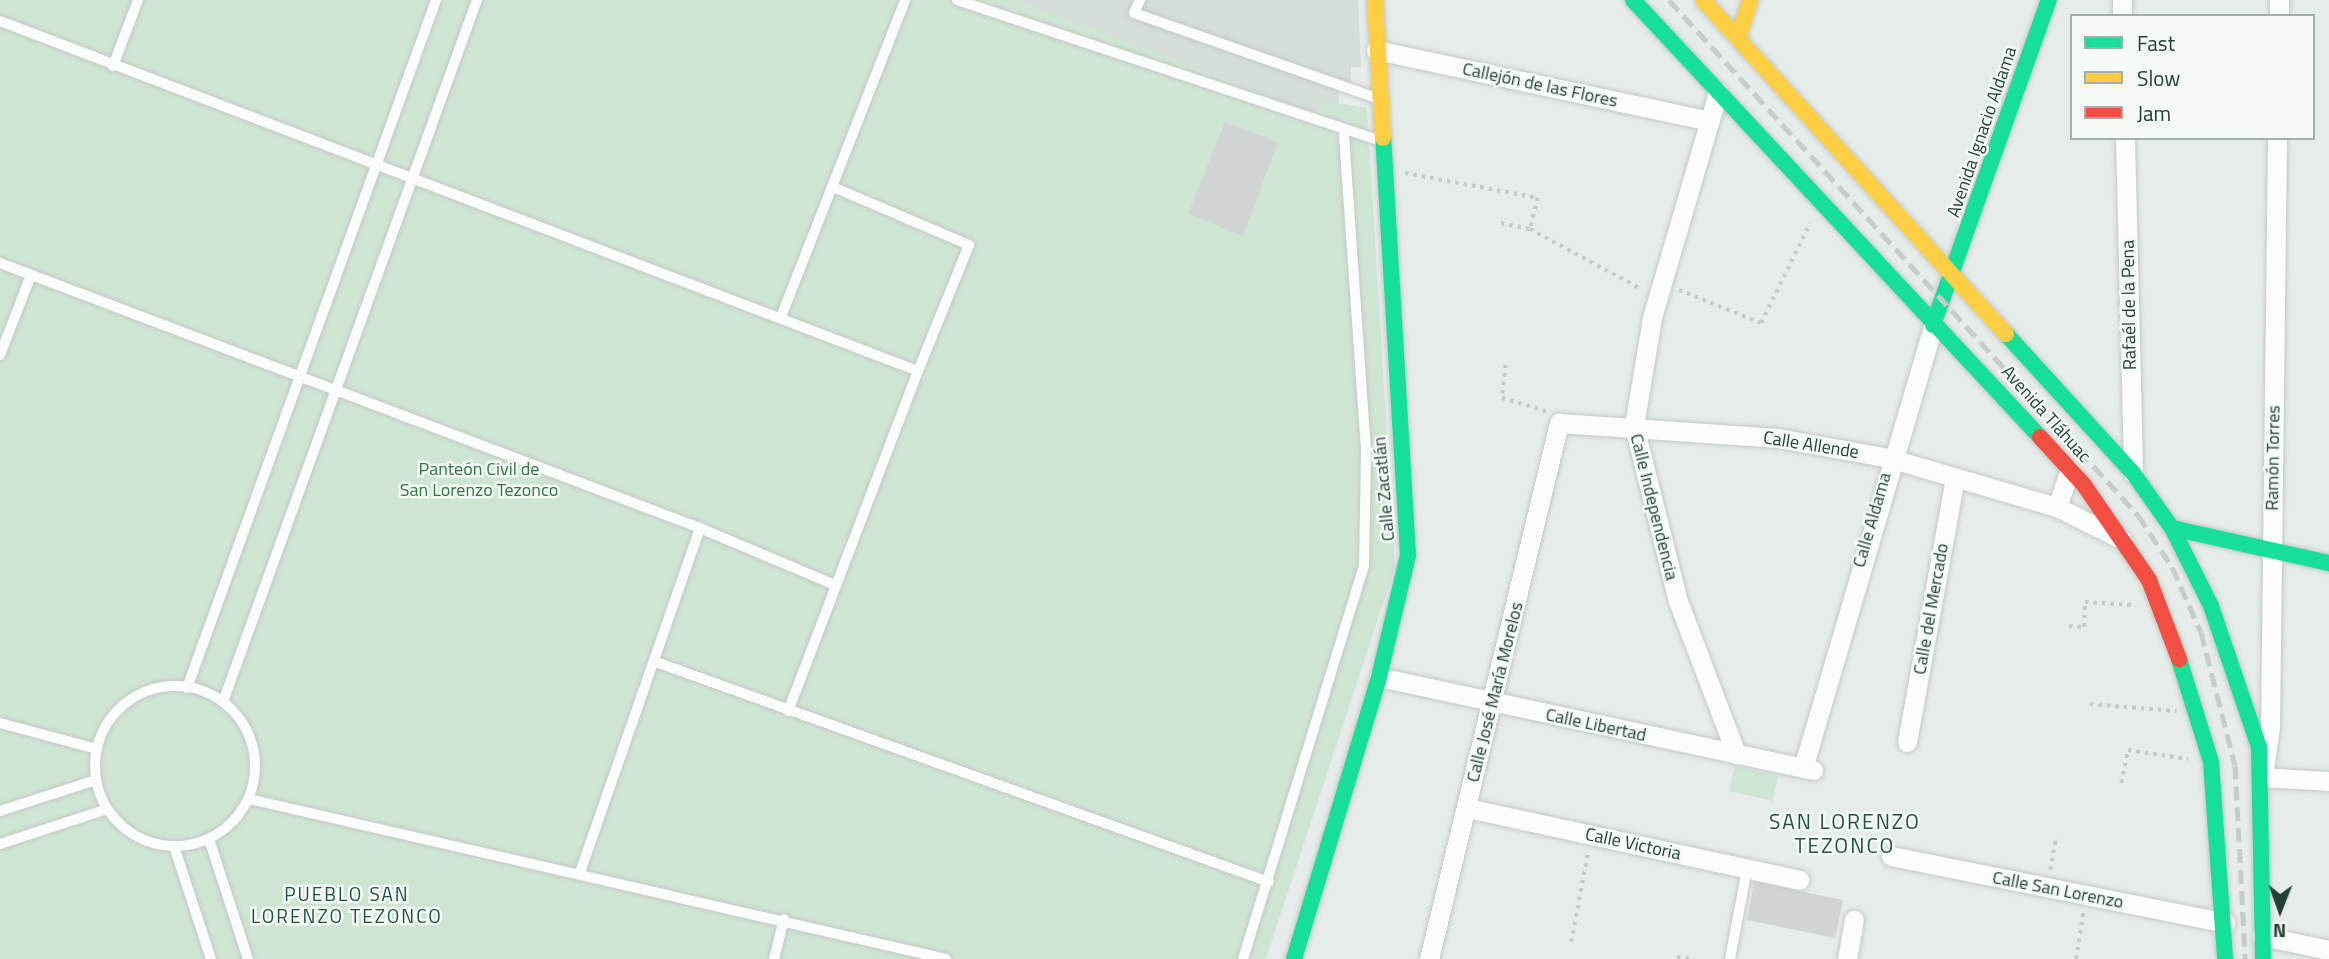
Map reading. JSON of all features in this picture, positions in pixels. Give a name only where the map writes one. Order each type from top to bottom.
[{"type":"main road","name":"Calle Zacatlán","points":[[1294,959],[1379,677],[1408,555],[1375,0]]},
{"type":"main road","name":"Avenida Tláhuac","points":[[1633,0],[2070,470],[2122,539],[2161,607],[2200,713],[2211,762],[2225,923],[2225,959]]},
{"type":"main road","name":"Avenida Tláhuac","points":[[1703,0],[2133,472],[2172,528],[2211,606],[2263,777],[2263,959]]},
{"type":"main road","points":[[1738,38],[1750,0]]},
{"type":"main road","name":"Avenida Ignacio Aldama","points":[[1952,276],[2049,0]]},
{"type":"main road","name":"Calle Aldama","points":[[1933,325],[1952,276]]},
{"type":"main road","points":[[2172,528],[2329,563]]},
{"type":"street","name":"Callejón de las Flores","points":[[1376,50],[1704,120]]},
{"type":"street","name":"Calle Independencia","points":[[1718,92],[1704,120],[1660,290],[1634,426],[1678,601],[1735,754]]},
{"type":"street","name":"Rafaél de la Pena","points":[[2125,140],[2133,472]]},
{"type":"street","name":"Ramón Torres","points":[[2263,777],[2270,727],[2277,140]]},
{"type":"street","name":"Calle Aldama","points":[[1808,769],[1889,458],[1933,325]]},
{"type":"street","name":"Calle Allende","points":[[1559,424],[1634,426],[1778,438],[1889,458],[2057,508],[2122,539]]},
{"type":"street","name":"Calle José María Morelos","points":[[1429,959],[1559,424]]},
{"type":"street","points":[[2057,508],[2070,470]]},
{"type":"street","name":"Calle del Mercado","points":[[1907,742],[1955,477]]},
{"type":"street","name":"Calle Libertad","points":[[1379,677],[1808,769]]},
{"type":"street","points":[[2263,777],[2329,781]]},
{"type":"street","name":"Calle Victoria","points":[[1467,808],[1799,880]]},
{"type":"street","name":"Calle San Lorenzo","points":[[1891,856],[2225,923]]},
{"type":"street","points":[[1847,959],[1854,920]]},
{"type":"street","points":[[2262,936],[2329,950]]},
{"type":"lane","points":[[113,66],[138,0]]},
{"type":"lane","points":[[187,688],[436,0]]},
{"type":"lane","points":[[223,702],[477,0]]},
{"type":"lane","points":[[781,317],[905,0]]},
{"type":"lane","points":[[957,0],[1344,133],[1382,141]]},
{"type":"lane","points":[[1140,0],[1134,13],[1379,99]]},
{"type":"lane","points":[[0,21],[113,66],[378,162],[918,371]]},
{"type":"lane","points":[[1243,959],[1269,882],[1364,566],[1366,450],[1344,133]]},
{"type":"lane","points":[[788,710],[969,245],[833,187]]},
{"type":"lane","points":[[0,263],[337,387],[700,528],[835,585]]},
{"type":"lane","points":[[0,355],[31,275]]},
{"type":"lane","points":[[580,872],[656,662],[700,528]]},
{"type":"lane","points":[[656,662],[1269,882]]},
{"type":"lane","points":[[187,688],[223,702],[243,725],[254,753],[248,799],[232,822],[209,839],[174,846],[136,836],[107,809],[96,780],[97,750],[108,722],[130,701],[157,689],[187,688]]},
{"type":"lane","points":[[0,723],[97,750]]},
{"type":"lane","points":[[0,811],[96,780]]},
{"type":"lane","points":[[248,799],[580,872],[946,959]]},
{"type":"lane","points":[[0,844],[107,809]]},
{"type":"lane","points":[[209,839],[248,959]]},
{"type":"lane","points":[[174,846],[211,959]]},
{"type":"lane","points":[[1730,959],[1747,869]]},
{"type":"lane","points":[[774,959],[784,919]]},
{"type":"path","points":[[1384,170],[1538,198],[1530,229]]},
{"type":"path","points":[[1501,223],[1530,229],[1620,281],[1660,290],[1761,323],[1820,202]]},
{"type":"path","points":[[1506,365],[1502,398],[1552,413],[1559,424]]},
{"type":"path","points":[[2069,626],[2084,627],[2085,602],[2161,607]]},
{"type":"path","points":[[2090,704],[2200,713]]},
{"type":"path","points":[[2121,783],[2128,750],[2211,762]]},
{"type":"path","points":[[1571,942],[1591,835]]},
{"type":"path","points":[[2047,888],[2056,837]]},
{"type":"path","points":[[2076,959],[2086,895]]},
{"type":"path","points":[[1677,957],[1695,959]]},
{"type":"shaded area","points":[[1015,0],[1358,0],[1361,67],[1351,67],[1351,84],[1339,84],[1339,107],[1317,114]]},
{"type":"green space","name":"Panteón Civil de San Lorenzo Tezonco","points":[[0,0],[1015,0],[1317,114],[1323,101],[1367,108],[1395,567],[1266,959],[0,959]]},
{"type":"green space","points":[[1735,766],[1778,776],[1773,801],[1729,791]]},
{"type":"building","points":[[1225,122],[1278,142],[1243,236],[1188,214]]},
{"type":"building","points":[[1754,882],[1843,900],[1835,938],[1747,920]]},
{"type":"railway","points":[[1669,0],[2138,515],[2172,567],[2201,632],[2235,765],[2245,959]]},
{"type":"traffic: fast","points":[[1633,0],[2040,437]]},
{"type":"traffic: fast","points":[[1933,325],[2049,0]]},
{"type":"traffic: fast","points":[[1294,959],[1379,677],[1408,555],[1383,138]]},
{"type":"traffic: fast","points":[[2006,334],[2133,473],[2172,528],[2211,606],[2259,747],[2263,959]]},
{"type":"traffic: fast","points":[[2172,528],[2329,563]]},
{"type":"traffic: fast","points":[[2179,659],[2211,762],[2225,959]]},
{"type":"traffic: slow","points":[[1375,0],[1383,138]]},
{"type":"traffic: slow","points":[[1703,0],[2006,334]]},
{"type":"traffic: slow","points":[[1738,38],[1750,0]]},
{"type":"traffic: jam","points":[[2040,437],[2084,485],[2149,580],[2179,659]]},
{"type":"district","name":"SAN LORENZO TEZONCO","points":[[1845,833]]},
{"type":"district","name":"PUEBLO SAN LORENZO TEZONCO","points":[[347,905]]}]
